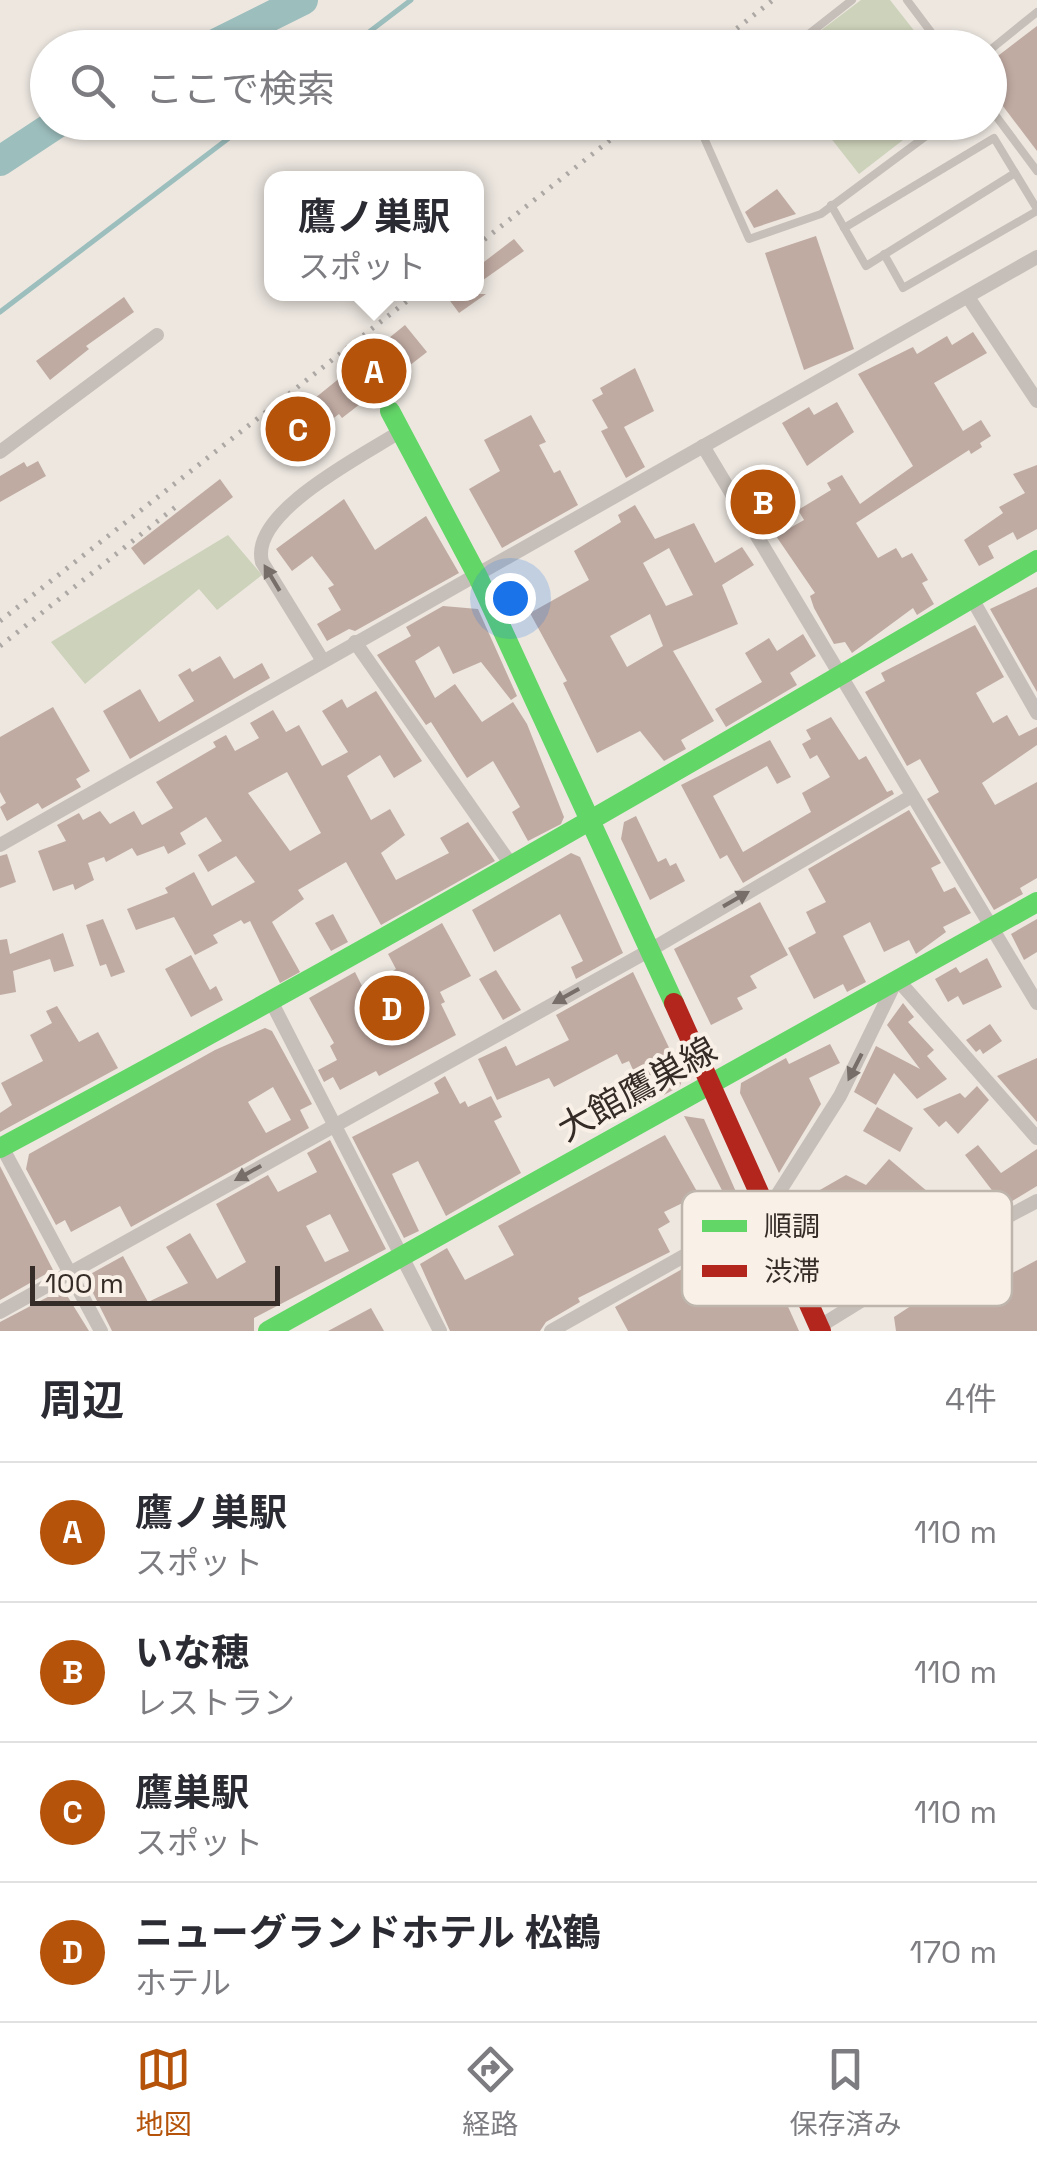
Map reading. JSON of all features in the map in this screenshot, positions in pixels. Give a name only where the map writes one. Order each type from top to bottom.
[{"type":"street","points":[[0,845],[1037,257]]},
{"type":"street","points":[[968,297],[1037,401]]},
{"type":"street","points":[[0,452],[157,335]]},
{"type":"street","points":[[390,411],[478,577],[761,1191]]},
{"type":"street","points":[[323,661],[262,562],[259,548],[263,532],[316,485],[401,431]]},
{"type":"street","points":[[704,446],[1037,1003]]},
{"type":"street","points":[[101,1331],[1,1148],[272,1003],[590,823],[840,672],[1037,560]]},
{"type":"street","points":[[971,597],[1037,713]]},
{"type":"street","points":[[354,642],[512,866]]},
{"type":"street","points":[[0,1312],[652,948],[912,796]]},
{"type":"street","name":"大館鷹巣線","points":[[268,1331],[1037,902]]},
{"type":"street","points":[[781,1191],[840,1096],[897,979],[1037,1138]]},
{"type":"street","points":[[272,1003],[440,1331]]},
{"type":"street","points":[[1012,1214],[1037,1201]]},
{"type":"street","points":[[551,1331],[682,1257]]},
{"type":"street","points":[[819,1329],[855,1306]]},
{"type":"lane","points":[[814,30],[852,0]]},
{"type":"lane","points":[[907,0],[930,30]]},
{"type":"lane","points":[[1007,36],[1037,12]]},
{"type":"lane","points":[[1007,131],[1037,171]]},
{"type":"lane","points":[[705,140],[750,238],[820,214],[920,140]]},
{"type":"lane","points":[[844,228],[991,140]]},
{"type":"lane","points":[[884,254],[903,288],[1037,210],[995,140]]},
{"type":"lane","points":[[831,205],[866,266],[1015,173]]},
{"type":"green space","points":[[861,0],[890,0],[914,30],[821,30]]},
{"type":"green space","points":[[832,140],[903,140],[859,174]]},
{"type":"green space","points":[[228,535],[262,575],[217,610],[199,589],[85,684],[51,642]]},
{"type":"building","points":[[1037,26],[1037,151],[1007,111],[1007,49]]},
{"type":"building","points":[[777,189],[796,214],[754,228],[745,212]]},
{"type":"building","points":[[816,236],[854,349],[804,370],[765,253]]},
{"type":"building","points":[[514,239],[524,251],[484,279],[484,262]]},
{"type":"building","points":[[124,297],[134,312],[86,346],[89,349],[50,380],[36,361]]},
{"type":"building","points":[[450,301],[476,301],[459,313]]},
{"type":"building","points":[[405,325],[427,352],[342,418],[339,414],[287,453],[272,433]]},
{"type":"building","points":[[973,332],[987,353],[934,383],[963,431],[981,420],[991,436],[980,443],[982,447],[971,454],[969,450],[856,523],[878,558],[896,548],[902,558],[912,553],[928,580],[922,583],[934,604],[917,615],[913,608],[852,653],[845,642],[834,644],[814,608],[810,596],[815,593],[776,536],[804,520],[798,510],[831,490],[827,483],[842,475],[860,504],[913,466],[858,374],[913,347],[917,354],[947,336],[952,345]]},
{"type":"building","points":[[635,368],[654,411],[624,427],[645,467],[626,478],[601,431],[608,428],[592,400],[603,394],[600,388]]},
{"type":"building","points":[[837,402],[854,432],[807,466],[782,423],[809,407],[814,415]]},
{"type":"building","points":[[531,415],[546,442],[539,445],[554,473],[560,470],[578,505],[502,548],[469,489],[500,471],[484,440]]},
{"type":"building","points":[[38,461],[46,476],[0,502],[0,476],[24,462],[27,467]]},
{"type":"building","points":[[1037,465],[1037,529],[1017,540],[1013,532],[988,546],[994,558],[979,566],[964,540],[1003,513],[999,507],[1025,493],[1013,474]]},
{"type":"building","points":[[220,479],[233,497],[144,565],[131,548]]},
{"type":"building","points":[[782,482],[791,497],[758,517],[749,503]]},
{"type":"building","points":[[344,499],[375,550],[426,516],[459,573],[355,631],[349,629],[327,641],[317,624],[341,610],[328,588],[334,585],[312,556],[292,571],[276,549]]},
{"type":"building","points":[[635,505],[655,539],[694,523],[715,563],[742,547],[754,565],[722,585],[738,624],[673,651],[714,721],[681,740],[686,749],[664,761],[640,731],[597,753],[563,683],[567,681],[530,613],[589,580],[574,551],[621,522],[618,515]],"holes":[[[669,548],[693,595],[666,606],[643,563]],[[650,614],[663,646],[627,667],[610,636]]]},
{"type":"building","points":[[1037,587],[1037,692],[990,609]]},
{"type":"building","points":[[443,606],[478,609],[517,696],[511,700],[481,662],[453,674],[439,646],[415,661],[435,698],[455,684],[482,722],[513,702],[527,724],[564,817],[561,824],[528,841],[512,812],[520,807],[493,761],[467,778],[431,722],[426,725],[377,655],[411,636],[406,627]]},
{"type":"building","points":[[975,625],[1004,677],[976,693],[993,723],[1007,715],[1019,736],[1037,727],[1037,745],[982,783],[995,805],[1037,782],[1037,878],[1020,888],[1023,894],[994,910],[927,799],[939,792],[920,759],[907,766],[865,692],[885,681],[881,673]]},
{"type":"building","points":[[803,634],[816,656],[790,673],[797,685],[726,727],[715,709],[762,682],[745,653],[769,638],[777,651]]},
{"type":"building","points":[[220,656],[234,679],[262,663],[270,678],[130,759],[103,711],[140,689],[159,722],[194,701],[178,675],[190,668],[192,672]]},
{"type":"building","points":[[376,691],[422,761],[394,778],[380,755],[347,776],[371,820],[390,809],[405,835],[381,853],[396,880],[449,853],[440,838],[468,822],[495,861],[381,925],[346,862],[298,890],[304,899],[272,922],[300,972],[280,983],[250,921],[244,924],[241,920],[213,935],[218,943],[195,955],[174,917],[136,930],[127,909],[168,893],[165,888],[194,872],[212,906],[255,882],[236,856],[208,872],[198,855],[222,841],[206,817],[180,833],[186,844],[168,854],[164,846],[137,856],[132,848],[106,862],[104,857],[88,863],[94,880],[75,890],[73,884],[53,891],[38,851],[66,841],[57,825],[79,813],[83,820],[100,811],[110,824],[134,811],[142,825],[173,808],[156,782],[216,747],[213,742],[226,735],[235,751],[259,738],[250,723],[273,710],[286,732],[299,725],[322,766],[348,752],[322,711],[342,699],[347,708]],"holes":[[[287,772],[321,833],[290,851],[248,793]]]},
{"type":"building","points":[[53,707],[90,771],[76,779],[81,787],[42,809],[38,803],[7,821],[0,807],[6,803],[0,792],[0,737]]},
{"type":"building","points":[[831,717],[859,760],[866,756],[887,792],[892,790],[894,794],[743,883],[727,855],[720,859],[681,785],[770,740],[791,777],[777,784],[767,766],[713,796],[743,852],[811,812],[802,793],[830,777],[817,755],[810,759],[802,744],[811,739],[806,730]]},
{"type":"building","points":[[909,810],[941,863],[931,868],[944,892],[955,887],[971,913],[943,927],[946,932],[916,954],[909,940],[884,952],[870,922],[843,936],[866,982],[847,992],[843,984],[814,999],[788,948],[816,933],[806,912],[826,902],[808,869]]},
{"type":"building","points":[[636,816],[658,862],[666,858],[670,866],[676,863],[685,881],[650,900],[621,839],[624,822]]},
{"type":"building","points":[[571,853],[580,857],[623,953],[576,979],[571,967],[583,961],[560,914],[494,952],[472,910]]},
{"type":"building","points":[[7,854],[16,882],[0,888],[0,856]]},
{"type":"building","points":[[760,902],[788,955],[750,976],[757,988],[737,998],[743,1009],[711,1025],[674,949]]},
{"type":"building","points":[[333,914],[348,942],[331,951],[315,923]]},
{"type":"building","points":[[103,919],[125,972],[111,977],[106,964],[100,966],[86,925]]},
{"type":"building","points":[[1037,919],[1037,952],[1024,960],[1011,934]]},
{"type":"building","points":[[442,923],[471,976],[440,992],[445,1002],[441,1004],[456,1035],[379,1076],[376,1071],[340,1090],[333,1077],[324,1082],[318,1070],[337,1060],[330,1046],[334,1043],[309,998],[355,972],[363,988],[396,969],[388,954]]},
{"type":"building","points":[[63,933],[74,966],[54,972],[50,959],[13,971],[16,992],[0,995],[0,940],[7,939],[10,954]]},
{"type":"building","points":[[191,955],[210,990],[216,986],[223,1000],[191,1017],[165,969]]},
{"type":"building","points":[[987,958],[1002,987],[963,1005],[958,996],[948,1002],[935,979],[956,967],[960,973]]},
{"type":"building","points":[[496,970],[521,1010],[503,1020],[479,979]]},
{"type":"building","points":[[633,972],[683,1077],[680,1086],[664,1095],[654,1074],[638,1081],[629,1061],[622,1064],[617,1054],[554,1087],[549,1078],[497,1100],[478,1059],[506,1046],[516,1066],[569,1040],[556,1015]]},
{"type":"building","points":[[903,1003],[914,1017],[908,1022],[934,1050],[927,1056],[947,1079],[917,1099],[894,1073],[876,1105],[854,1092],[876,1046],[920,1069],[887,1025]]},
{"type":"building","points":[[57,1006],[79,1042],[98,1032],[118,1068],[0,1132],[0,1113],[12,1105],[1,1083],[43,1061],[30,1035],[52,1023],[46,1011]]},
{"type":"building","points":[[990,1024],[1002,1041],[983,1054],[980,1049],[976,1052],[966,1040]]},
{"type":"building","points":[[265,1028],[272,1031],[312,1104],[300,1110],[309,1128],[131,1227],[120,1206],[71,1232],[65,1220],[56,1225],[26,1169],[29,1154],[215,1050]],"holes":[[[273,1087],[291,1120],[266,1133],[248,1102]]]},
{"type":"building","points":[[830,1044],[840,1063],[809,1078],[821,1104],[779,1173],[740,1093],[741,1083],[786,1058],[789,1064]]},
{"type":"building","points":[[1037,1058],[1037,1122],[997,1076]]},
{"type":"building","points":[[445,1076],[460,1104],[465,1101],[468,1107],[491,1096],[502,1117],[494,1121],[521,1173],[446,1216],[418,1161],[392,1174],[419,1231],[404,1238],[352,1137],[439,1093],[434,1083]]},
{"type":"building","points":[[977,1086],[989,1100],[958,1134],[946,1121],[939,1127],[923,1109],[960,1093],[965,1098]]},
{"type":"building","points":[[877,1107],[913,1128],[900,1152],[863,1131]]},
{"type":"building","points":[[684,1116],[704,1119],[736,1191],[722,1191]]},
{"type":"building","points":[[665,1135],[697,1191],[682,1191],[682,1203],[664,1212],[670,1222],[658,1229],[670,1252],[578,1298],[580,1302],[546,1322],[540,1331],[450,1331],[420,1264],[447,1248],[465,1280],[514,1255],[498,1226]]},
{"type":"building","points":[[330,1140],[386,1249],[254,1318],[254,1331],[112,1331],[85,1277],[123,1256],[148,1302],[188,1283],[166,1247],[190,1233],[217,1279],[246,1262],[216,1204],[268,1175],[278,1192],[317,1172],[307,1153]],"holes":[[[330,1214],[349,1251],[325,1262],[306,1226]]]},
{"type":"building","points":[[978,1145],[1001,1173],[1037,1149],[1037,1186],[1012,1201],[1012,1191],[993,1191],[965,1155]]},
{"type":"building","points":[[889,1159],[927,1191],[818,1191],[846,1175],[866,1185]]},
{"type":"building","points":[[0,1166],[53,1270],[0,1300]]},
{"type":"building","points":[[1037,1260],[1037,1331],[896,1331],[894,1317],[911,1306],[1012,1306],[1012,1273]]},
{"type":"building","points":[[682,1269],[682,1306],[788,1306],[799,1331],[628,1331],[615,1307]]},
{"type":"building","points":[[63,1289],[89,1331],[0,1331],[0,1322]]},
{"type":"building","points":[[371,1308],[384,1331],[328,1331]]},
{"type":"waterway","points":[[243,30],[303,0]]},
{"type":"waterway","points":[[372,30],[411,0]]},
{"type":"waterway","points":[[0,161],[32,140]]},
{"type":"waterway","points":[[0,312],[226,140]]},
{"type":"railway","points":[[735,30],[773,0]]},
{"type":"railway","points":[[484,240],[610,140]]},
{"type":"railway","points":[[0,621],[407,301]]},
{"type":"railway","points":[[0,646],[178,505]]},
{"type":"traffic: fast","points":[[390,411],[478,577],[674,1003]]},
{"type":"traffic: fast","points":[[0,1148],[522,860],[1037,560]]},
{"type":"traffic: fast","points":[[268,1331],[1037,902]]},
{"type":"traffic: jam","points":[[674,1003],[758,1191]]},
{"type":"traffic: jam","points":[[810,1306],[821,1331]]},
{"type":"place","name":"鷹ノ巣駅","points":[[374,371]]},
{"type":"place","name":"鷹巣駅","points":[[298,429]]},
{"type":"place","name":"いな穂","points":[[763,502]]},
{"type":"place","name":"ニューグランドホテル 松鶴","points":[[392,1008]]}]
